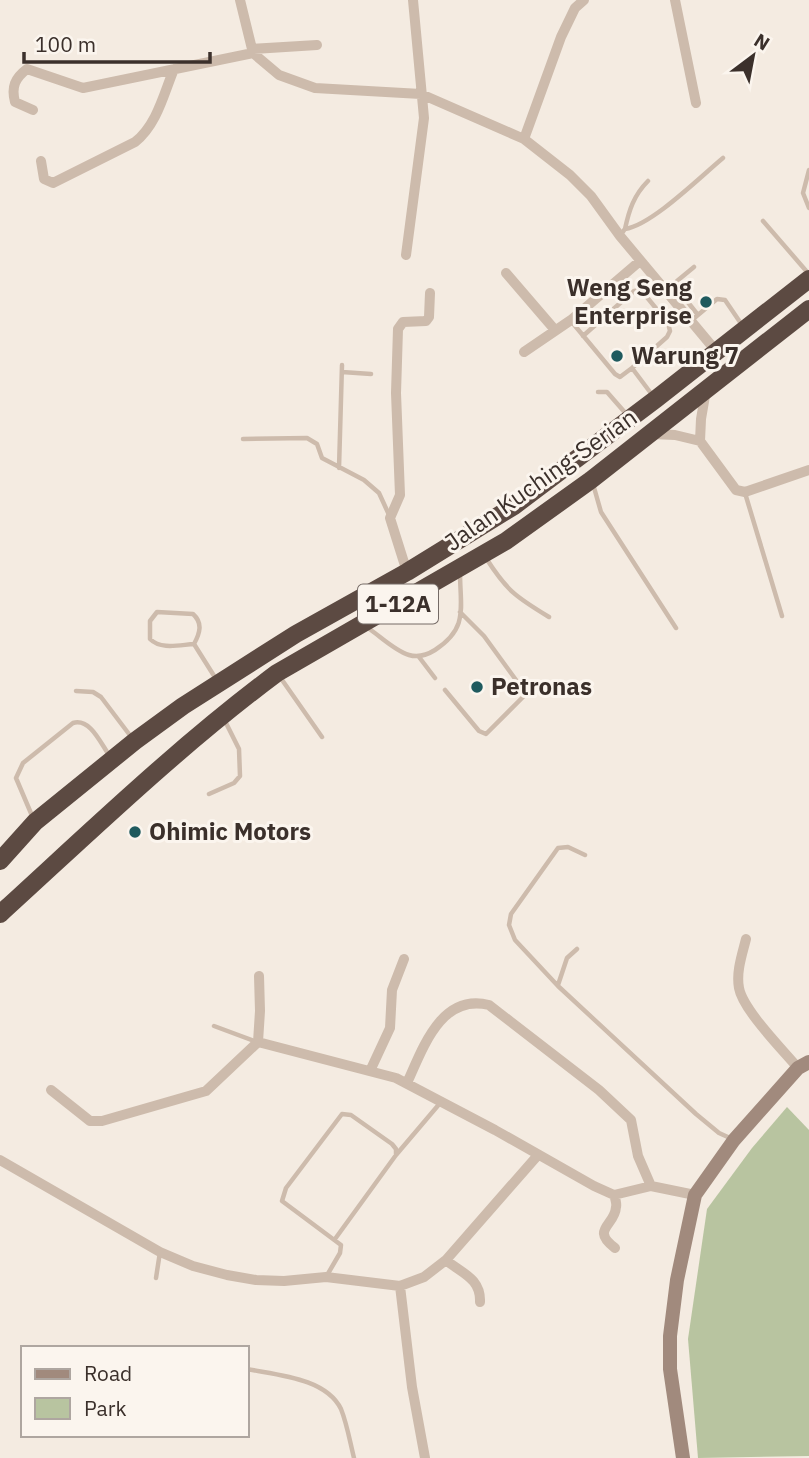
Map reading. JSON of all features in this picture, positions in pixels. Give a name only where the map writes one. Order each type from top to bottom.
[{"type":"highway","name":"Jalan Kuching-Serian","points":[[0,861],[35,822],[135,741],[219,682],[514,506],[656,400],[809,279]]},
{"type":"highway","name":"Jalan Kuching-Serian","points":[[0,914],[222,715],[277,673],[506,541],[592,480],[809,309]]},
{"type":"street","points":[[240,0],[253,51],[279,75],[314,88],[421,94],[523,139],[570,174],[591,197],[622,233],[640,261],[694,318],[716,351]]},
{"type":"street","points":[[406,255],[424,118],[413,0]]},
{"type":"street","points":[[523,139],[562,37],[575,8],[584,0]]},
{"type":"street","points":[[675,0],[695,103]]},
{"type":"street","points":[[33,110],[15,102],[12,91],[18,77],[27,69],[83,88],[253,51],[317,45]]},
{"type":"street","points":[[41,161],[44,179],[53,183],[135,142],[143,136],[155,118],[174,69]]},
{"type":"street","points":[[524,352],[571,320],[640,261]]},
{"type":"street","points":[[506,273],[555,330]]},
{"type":"street","points":[[407,572],[390,518],[400,495],[396,393],[398,329],[403,322],[426,321],[430,293]]},
{"type":"street","points":[[706,390],[700,441],[736,490],[745,492],[809,470]]},
{"type":"street","points":[[650,434],[674,435],[700,441]]},
{"type":"street","points":[[683,1458],[670,1369],[670,1336],[677,1280],[695,1195],[734,1140],[803,1065],[750,1010],[739,990],[739,970],[746,939]]},
{"type":"street","points":[[370,1071],[390,1028],[392,990],[404,959]]},
{"type":"street","points":[[51,1090],[90,1121],[102,1121],[205,1091],[258,1042],[259,976]]},
{"type":"street","points":[[407,1083],[434,1029],[451,1010],[462,1004],[475,1002],[489,1005],[599,1090],[631,1120],[638,1156],[652,1186]]},
{"type":"street","points":[[258,1042],[407,1083],[614,1195],[652,1186],[695,1195]]},
{"type":"street","points":[[0,1160],[160,1252],[193,1266],[246,1278],[284,1281],[326,1277],[400,1286],[424,1277],[446,1260],[538,1155]]},
{"type":"street","points":[[614,1195],[617,1208],[603,1235],[615,1248]]},
{"type":"street","points":[[446,1260],[474,1280],[480,1290],[480,1302]]},
{"type":"street","points":[[400,1286],[412,1387],[425,1458]]},
{"type":"lane","points":[[622,233],[636,227],[681,194],[723,158]]},
{"type":"lane","points":[[809,170],[803,193],[809,208]]},
{"type":"lane","points":[[622,233],[631,206],[648,181]]},
{"type":"lane","points":[[763,220],[809,274]]},
{"type":"lane","points":[[694,267],[677,281],[675,286],[694,318],[722,298],[744,329]]},
{"type":"lane","points":[[571,320],[583,336],[615,374],[620,377],[667,337],[670,331],[668,323],[641,290],[634,291],[583,336]]},
{"type":"lane","points":[[339,469],[342,365]]},
{"type":"lane","points":[[632,368],[656,400]]},
{"type":"lane","points":[[342,372],[371,374]]},
{"type":"lane","points":[[598,392],[607,392],[630,419]]},
{"type":"lane","points":[[243,439],[307,439],[317,444],[322,458],[364,480],[379,493],[390,518]]},
{"type":"lane","points":[[592,480],[601,512],[676,628]]},
{"type":"lane","points":[[745,492],[782,616]]},
{"type":"lane","points":[[484,554],[502,583],[515,596],[549,617]]},
{"type":"lane","points":[[363,624],[407,654],[419,657],[431,653],[451,639],[459,628],[460,568]]},
{"type":"lane","points":[[162,612],[193,614],[200,625],[194,644],[170,646],[153,643],[150,639],[150,621],[153,615],[162,612]]},
{"type":"lane","points":[[445,691],[479,731],[486,734],[524,696],[524,691],[484,636],[460,612]]},
{"type":"lane","points":[[194,644],[219,682]]},
{"type":"lane","points":[[419,657],[435,678]]},
{"type":"lane","points":[[277,673],[322,737]]},
{"type":"lane","points":[[76,691],[93,692],[101,697],[135,741]]},
{"type":"lane","points":[[209,794],[234,783],[240,776],[239,749],[222,715]]},
{"type":"lane","points":[[35,822],[16,778],[23,763],[73,723],[80,721],[87,724],[113,759]]},
{"type":"lane","points":[[585,855],[568,848],[558,848],[511,914],[509,925],[515,940],[558,986],[696,1114],[719,1133],[734,1140]]},
{"type":"lane","points":[[558,986],[567,958],[577,949]]},
{"type":"lane","points":[[214,1026],[258,1042]]},
{"type":"lane","points":[[335,1240],[396,1155],[442,1101]]},
{"type":"lane","points":[[326,1277],[340,1253],[341,1245],[282,1201],[286,1188],[342,1114],[351,1115],[392,1144],[396,1155]]},
{"type":"lane","points":[[156,1278],[160,1252]]},
{"type":"lane","points":[[248,1368],[295,1378],[333,1397],[341,1410],[354,1458]]},
{"type":"green space","points":[[787,1107],[809,1130],[809,1456],[698,1458],[688,1339],[707,1209],[752,1148]]},
{"type":"place","name":"Weng Seng Enterprise","points":[[706,302]]},
{"type":"place","name":"Warung 7","points":[[617,356]]},
{"type":"place","name":"Petronas","points":[[477,687]]},
{"type":"place","name":"Ohimic Motors","points":[[135,832]]}]
